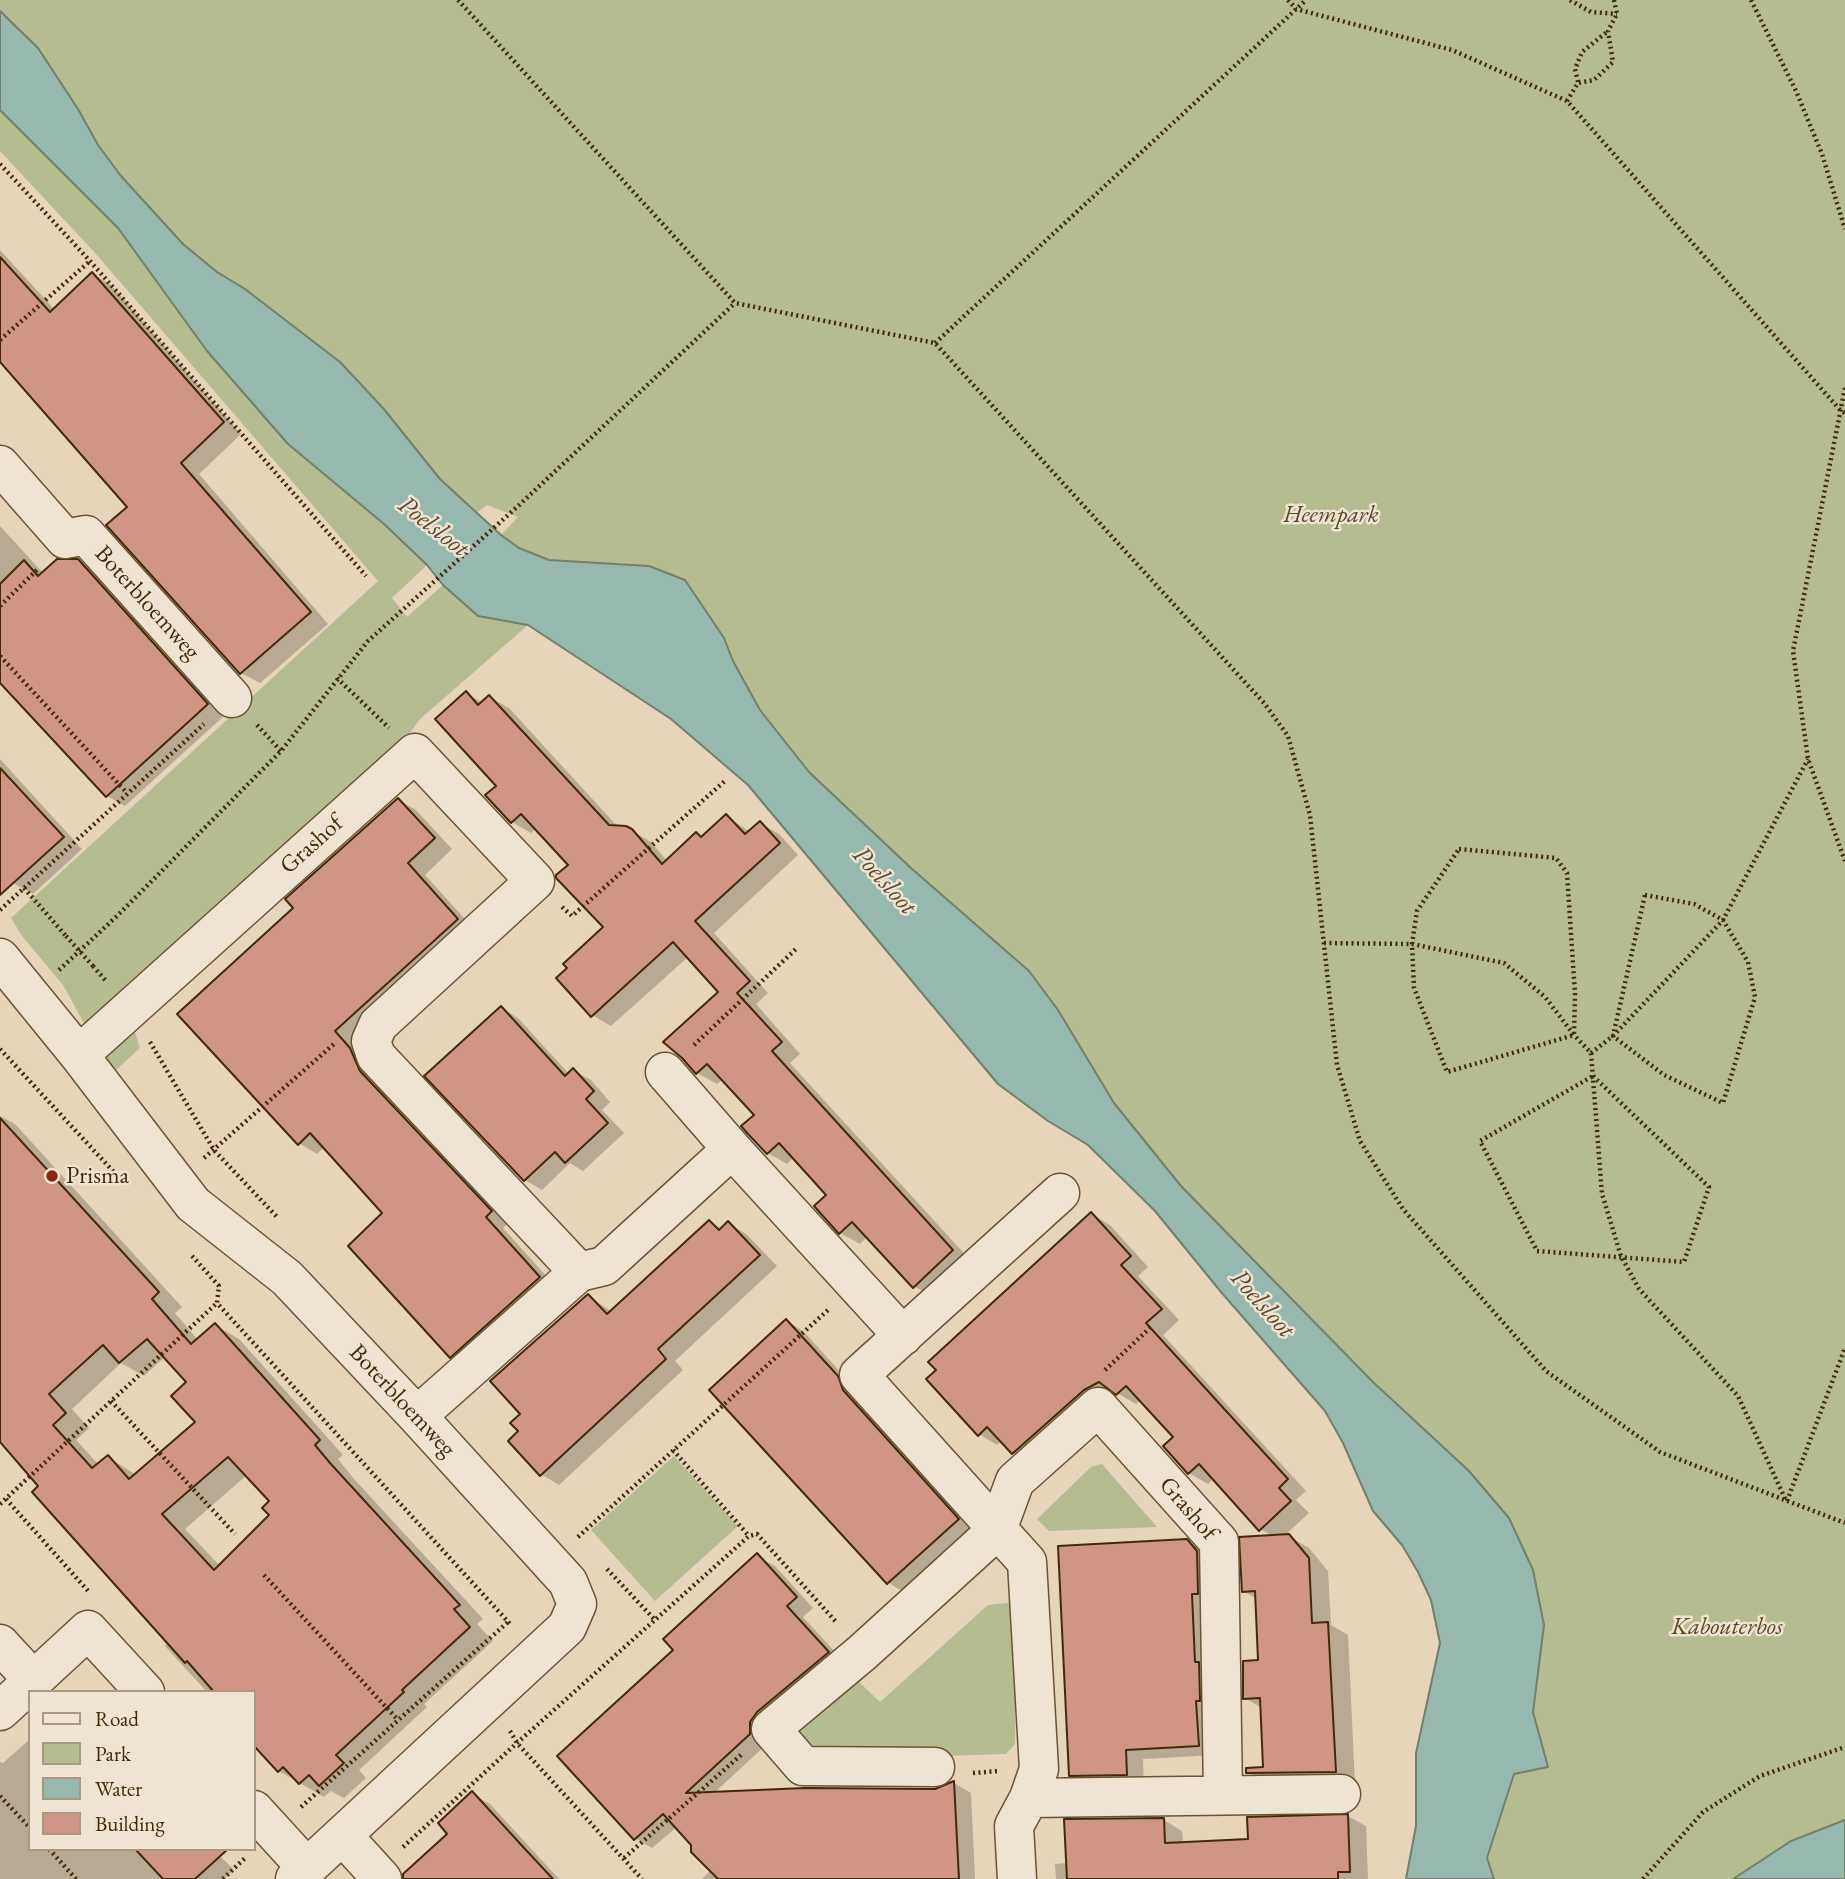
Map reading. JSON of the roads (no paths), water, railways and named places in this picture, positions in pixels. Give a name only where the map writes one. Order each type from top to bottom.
[{"type":"street","name":"Boterbloemweg","points":[[0,465],[65,539],[86,535],[232,698]]},
{"type":"street","name":"Grashof","points":[[79,1055],[415,753],[535,881],[378,1025],[371,1041],[376,1056],[579,1272]]},
{"type":"street","name":"Boterbloemweg","points":[[0,958],[193,1203],[287,1278],[568,1582],[577,1604],[567,1628],[301,1873]]},
{"type":"street","points":[[665,1072],[903,1336]]},
{"type":"street","points":[[417,1416],[579,1272],[604,1266],[732,1149]]},
{"type":"street","points":[[1017,1879],[1014,1826],[1034,1784],[1027,1562],[859,1375],[1060,1194]]},
{"type":"street","name":"Grashof","points":[[997,1530],[1015,1481],[1098,1408],[1219,1542],[1223,1795]]},
{"type":"street","points":[[935,1767],[803,1766],[771,1730],[863,1652],[997,1530]]},
{"type":"street","points":[[0,1712],[88,1630],[143,1690]]},
{"type":"street","points":[[0,1644],[34,1681]]},
{"type":"street","points":[[1034,1784],[1223,1795],[1341,1794]]},
{"type":"street","points":[[264,1821],[301,1873]]},
{"type":"street","points":[[342,1836],[379,1876]]},
{"type":"water","name":"Poelsloot","points":[[0,11],[38,48],[98,145],[121,176],[183,244],[340,362],[383,408],[440,479],[501,535],[519,548],[549,560],[649,566],[685,580],[724,638],[733,661],[760,710],[809,772],[911,868],[1029,971],[1058,1010],[1114,1103],[1181,1186],[1373,1382],[1469,1471],[1509,1518],[1533,1570],[1544,1625],[1533,1712],[1548,1767],[1514,1774],[1487,1858],[1494,1879],[1406,1879],[1416,1826],[1416,1753],[1440,1643],[1431,1600],[1418,1572],[1402,1545],[1373,1511],[1343,1443],[1325,1411],[1221,1292],[1155,1211],[1088,1145],[1048,1121],[998,1084],[748,785],[671,719],[528,625],[478,616],[443,585],[427,565],[384,524],[288,444],[207,351],[118,228],[0,110]]},
{"type":"water","points":[[1845,1820],[1845,1879],[1733,1879],[1791,1841]]},
{"type":"place","name":"Prisma","points":[[52,1176]]},
{"type":"park label","name":"Heempark","points":[[1331,515]]},
{"type":"park label","name":"Kabouterbos","points":[[1727,1627]]}]
